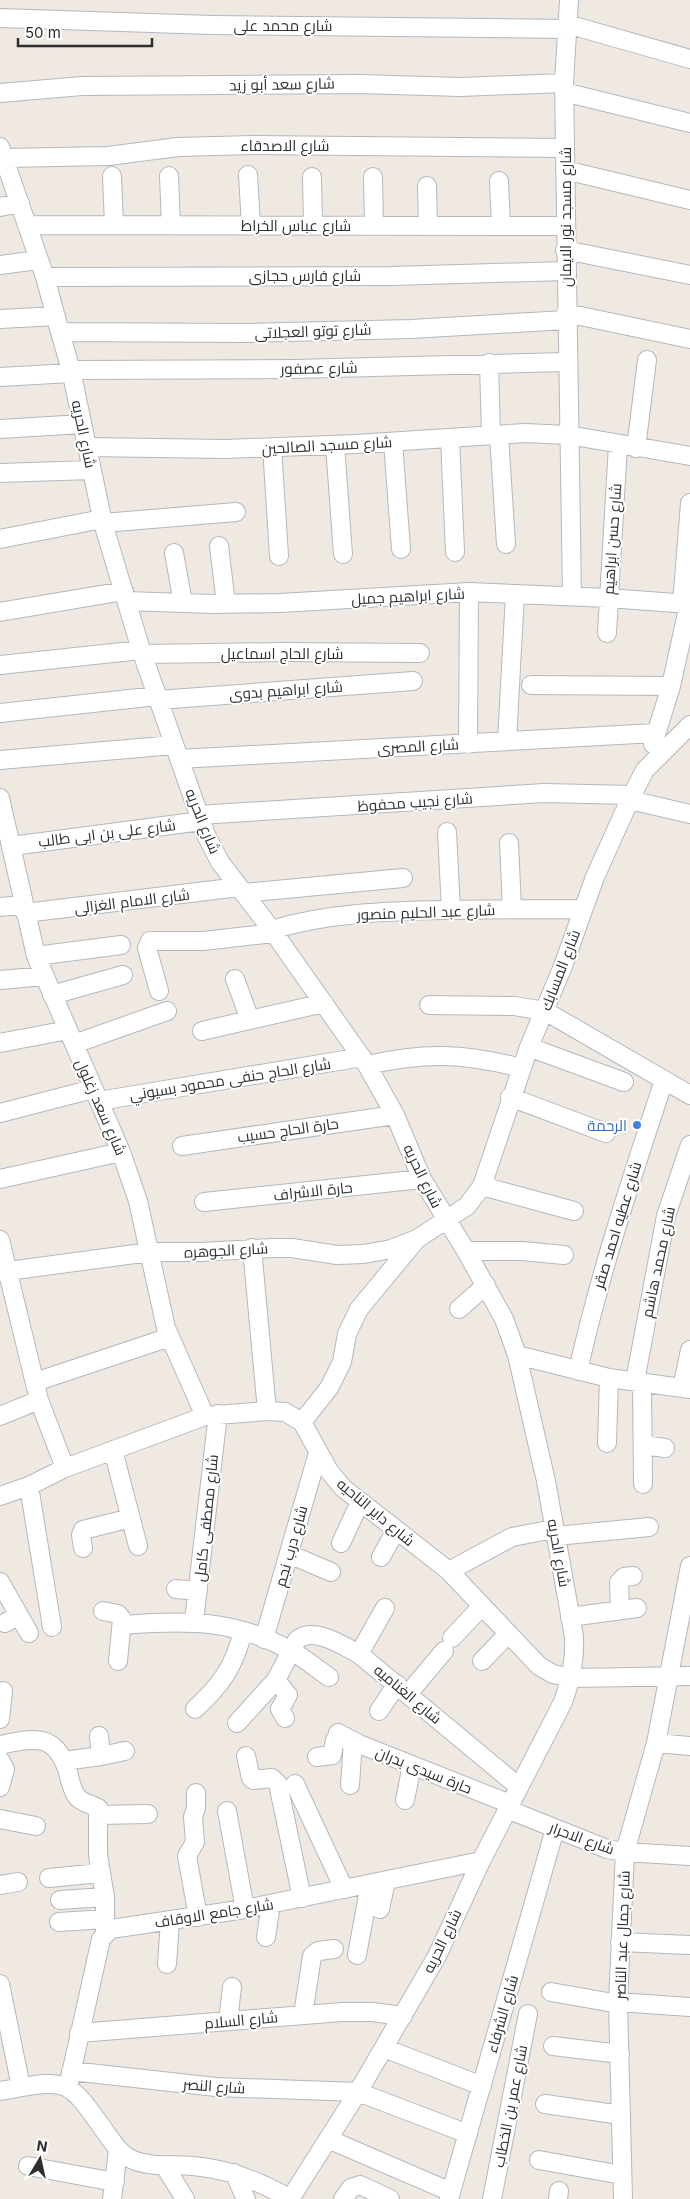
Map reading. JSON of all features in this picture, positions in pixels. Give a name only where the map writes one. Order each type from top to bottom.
[{"type":"street","name":"شارع مسجد نور الايمان","points":[[568,435],[564,87],[569,0]]},
{"type":"street","name":"شارع محمد على","points":[[0,18],[212,25],[567,27],[690,59]]},
{"type":"street","name":"شارع سعد أبو زيد","points":[[0,93],[82,86],[360,84],[460,88],[564,87],[690,123]]},
{"type":"street","name":"شارع الاصدقاء","points":[[2,152],[108,156],[178,147],[253,145],[565,148]]},
{"type":"street","name":"شارع الحريه","points":[[2,152],[45,277],[58,324],[71,372],[102,521],[142,652],[200,818],[212,849],[324,1002],[364,1061],[395,1115],[422,1179],[486,1285],[504,1319],[517,1355],[555,1533],[574,1637],[575,1658],[572,1678],[562,1702],[481,1861],[436,1956],[358,2092],[290,2199]]},
{"type":"street","points":[[565,170],[690,200]]},
{"type":"street","points":[[248,175],[251,225]]},
{"type":"street","points":[[112,176],[114,224]]},
{"type":"street","points":[[169,176],[171,225]]},
{"type":"street","points":[[312,177],[313,226]]},
{"type":"street","points":[[373,177],[374,226]]},
{"type":"street","points":[[498,181],[501,226]]},
{"type":"street","points":[[427,186],[428,226]]},
{"type":"street","points":[[0,207],[20,203]]},
{"type":"street","name":"شارع عباس الخراط","points":[[27,225],[565,226]]},
{"type":"street","points":[[565,250],[690,275]]},
{"type":"street","points":[[0,265],[38,260]]},
{"type":"street","name":"شارع فارس حجازى","points":[[45,277],[392,276],[565,270]]},
{"type":"street","name":"شارع توتو العجلاتى","points":[[0,320],[247,333],[411,329],[566,316],[690,339]]},
{"type":"street","points":[[636,448],[648,360]]},
{"type":"street","name":"شارع عصفور","points":[[0,377],[71,372],[567,362]]},
{"type":"street","points":[[489,363],[506,544]]},
{"type":"street","points":[[0,429],[82,424]]},
{"type":"street","name":"شارع مسجد الصالحين","points":[[87,447],[226,449],[393,442],[495,435],[568,435],[690,456]]},
{"type":"street","points":[[568,435],[572,596]]},
{"type":"street","points":[[450,438],[455,552]]},
{"type":"street","points":[[393,442],[401,550]]},
{"type":"street","points":[[335,445],[343,554]]},
{"type":"street","name":"شارع حسن ابراهيم","points":[[607,633],[618,445]]},
{"type":"street","points":[[272,447],[279,556]]},
{"type":"street","points":[[0,473],[92,470]]},
{"type":"street","points":[[645,770],[671,686],[687,604],[690,503]]},
{"type":"street","points":[[0,539],[102,521],[236,512]]},
{"type":"street","points":[[219,546],[226,604]]},
{"type":"street","points":[[174,552],[183,603]]},
{"type":"street","points":[[468,744],[469,592]]},
{"type":"street","name":"شارع ابراهيم جميل","points":[[0,612],[125,596],[183,603],[226,604],[280,603],[469,592],[572,596],[687,604]]},
{"type":"street","points":[[507,741],[514,594]]},
{"type":"street","name":"شارع الحاج اسماعيل","points":[[0,665],[142,652],[420,653]]},
{"type":"street","name":"شارع ابراهيم بدوى","points":[[0,713],[158,698],[413,681]]},
{"type":"street","points":[[531,685],[671,686]]},
{"type":"street","name":"شارع المسابك","points":[[446,1221],[467,1206],[482,1186],[510,1097],[529,1047],[545,1011],[595,877],[631,797],[645,770],[690,725]]},
{"type":"street","name":"شارع المصرى","points":[[0,760],[177,752],[468,744],[656,733]]},
{"type":"street","name":"شارع نجيب محفوظ","points":[[200,818],[544,793],[631,797],[690,814]]},
{"type":"street","name":"شارع سعد زغلول","points":[[0,798],[9,857],[36,956],[121,1152],[138,1201],[150,1252],[158,1299],[170,1337],[211,1415]]},
{"type":"street","name":"شارع على بن ابى طالب","points":[[9,857],[200,818]]},
{"type":"street","points":[[447,832],[451,910]]},
{"type":"street","points":[[509,843],[512,908]]},
{"type":"street","name":"شارع الامام الغزالى","points":[[0,907],[24,909],[403,878]]},
{"type":"street","name":"شارع عبد الحليم منصور","points":[[159,991],[147,948],[150,941],[202,941],[273,931],[292,924],[342,916],[512,908],[583,909]]},
{"type":"street","points":[[36,956],[121,945]]},
{"type":"street","points":[[52,996],[123,974]]},
{"type":"street","points":[[0,980],[44,976]]},
{"type":"street","points":[[235,979],[250,1020]]},
{"type":"street","points":[[202,1032],[324,1002]]},
{"type":"street","points":[[429,1005],[506,1005],[545,1011],[690,1095]]},
{"type":"street","points":[[0,1043],[71,1037],[167,1011]]},
{"type":"street","points":[[529,1047],[624,1082]]},
{"type":"street","name":"شارع الحاج حنفى محمود بسيوني","points":[[0,1113],[96,1095],[406,1057],[444,1055],[483,1058],[521,1068]]},
{"type":"street","name":"شارع عطيه احمد صقر","points":[[578,1371],[591,1313],[612,1238],[664,1080]]},
{"type":"street","points":[[510,1097],[606,1133]]},
{"type":"street","name":"حارة الحاج حسيب","points":[[182,1146],[395,1115]]},
{"type":"street","name":"شارع محمد هاشم","points":[[644,1484],[638,1382],[666,1216],[690,1145]]},
{"type":"street","points":[[0,1179],[121,1152]]},
{"type":"street","name":"حارة الاشراف","points":[[204,1202],[422,1179]]},
{"type":"street","points":[[482,1186],[574,1211]]},
{"type":"street","name":"شارع الجوهره","points":[[3,1271],[150,1252],[292,1248],[337,1255],[364,1254],[391,1249],[417,1239],[446,1221]]},
{"type":"street","points":[[0,1496],[29,1486],[65,1468],[211,1415],[267,1411],[285,1412],[302,1422],[329,1388],[342,1362],[347,1334],[359,1309],[417,1239]]},
{"type":"street","points":[[0,1240],[3,1271],[39,1400],[65,1468]]},
{"type":"street","points":[[252,1248],[267,1411]]},
{"type":"street","points":[[466,1251],[522,1251],[564,1255]]},
{"type":"street","points":[[459,1309],[486,1285]]},
{"type":"street","points":[[35,1382],[170,1337]]},
{"type":"street","points":[[517,1355],[609,1378],[686,1388],[690,1350]]},
{"type":"street","points":[[608,1443],[609,1378]]},
{"type":"street","points":[[0,1416],[39,1400]]},
{"type":"street","name":"شارع مصطفى كامل","points":[[194,1621],[198,1591],[211,1415]]},
{"type":"street","name":"شارع داير الناحيه","points":[[302,1422],[329,1471],[343,1488],[449,1571],[539,1666],[553,1674],[572,1678],[690,1676]]},
{"type":"street","points":[[643,1445],[666,1448]]},
{"type":"street","points":[[113,1450],[138,1546]]},
{"type":"street","name":"شارع درب نجم","points":[[264,1639],[318,1452]]},
{"type":"street","points":[[29,1486],[52,1627]]},
{"type":"street","points":[[341,1543],[360,1502]]},
{"type":"street","points":[[83,1548],[80,1535],[83,1530],[131,1518]]},
{"type":"street","points":[[449,1571],[512,1538],[555,1533],[649,1528]]},
{"type":"street","points":[[381,1557],[396,1530]]},
{"type":"street","points":[[289,1554],[331,1572]]},
{"type":"street","name":"شارع جمال عبد الناصر","points":[[623,2199],[619,2003],[625,1852],[656,1743],[690,1566]]},
{"type":"street","points":[[570,1616],[628,1609],[619,1582],[624,1577],[633,1576]]},
{"type":"street","points":[[0,1582],[12,1619],[29,1633]]},
{"type":"street","points":[[176,1589],[198,1591]]},
{"type":"street","points":[[379,1711],[448,1645],[482,1606]]},
{"type":"street","points":[[359,1654],[385,1608]]},
{"type":"street","points":[[103,1611],[118,1614],[123,1625],[118,1661]]},
{"type":"street","points":[[123,1625],[194,1621],[228,1626],[292,1651],[329,1677]]},
{"type":"street","points":[[195,1709],[216,1689],[229,1672],[238,1652],[243,1631]]},
{"type":"street","name":"شارع الغناميه","points":[[237,1723],[276,1680],[297,1640],[302,1635],[309,1634],[341,1644],[359,1654],[519,1787]]},
{"type":"street","points":[[482,1661],[508,1634]]},
{"type":"street","points":[[276,1680],[288,1695],[280,1709],[285,1718]]},
{"type":"street","points":[[0,1719],[3,1691]]},
{"type":"street","points":[[99,1736],[101,1756]]},
{"type":"street","points":[[317,1757],[332,1754],[335,1740],[346,1737],[350,1785]]},
{"type":"street","name":"حارة سيدى بدران","points":[[346,1737],[509,1806]]},
{"type":"street","points":[[0,1786],[5,1769],[1,1755],[31,1739],[43,1740],[55,1747],[64,1761],[75,1795],[82,1801],[98,1808],[98,1855],[105,1897],[105,1926],[70,2079],[118,2150],[132,2159],[150,2165],[192,2166],[234,2173],[264,2184],[290,2199]]},
{"type":"street","points":[[656,1743],[690,1746]]},
{"type":"street","points":[[64,1761],[125,1751]]},
{"type":"street","points":[[246,1756],[253,1780],[272,1778],[278,1784],[302,1898]]},
{"type":"street","points":[[405,1800],[412,1765]]},
{"type":"street","points":[[295,1784],[344,1889]]},
{"type":"street","points":[[196,1793],[196,1808],[193,1817],[195,1842],[187,1856],[198,1917]]},
{"type":"street","name":"شارع الاحرار","points":[[509,1806],[555,1829],[606,1849],[690,1856]]},
{"type":"street","points":[[227,1811],[245,1909]]},
{"type":"street","points":[[99,1814],[148,1814]]},
{"type":"street","points":[[0,1819],[36,1826]]},
{"type":"street","name":"شارع الشرفاء","points":[[450,2196],[555,1829]]},
{"type":"street","name":"شارع جامع الاوقاف","points":[[59,1922],[118,1926],[198,1917],[302,1898],[481,1861]]},
{"type":"street","points":[[49,1878],[101,1873]]},
{"type":"street","points":[[0,1885],[18,1882]]},
{"type":"street","points":[[378,1882],[380,1909]]},
{"type":"street","points":[[357,1955],[378,1882]]},
{"type":"street","points":[[60,1900],[105,1897]]},
{"type":"street","points":[[266,1937],[271,1904]]},
{"type":"street","points":[[167,1964],[170,1921]]},
{"type":"street","points":[[620,1942],[690,1946]]},
{"type":"street","points":[[302,2015],[312,1956],[318,1951],[334,1949]]},
{"type":"street","points":[[0,1984],[22,2087]]},
{"type":"street","points":[[228,2021],[232,1987]]},
{"type":"street","points":[[551,1992],[619,2003],[690,2007]]},
{"type":"street","name":"شارع السلام","points":[[79,2033],[302,2015],[372,2012],[403,2016]]},
{"type":"street","name":"شارع عمر بن الخطاب","points":[[492,2199],[528,2014]]},
{"type":"street","points":[[553,2046],[620,2054]]},
{"type":"street","points":[[384,2048],[482,2086]]},
{"type":"street","name":"شارع النصر","points":[[0,2091],[56,2083],[70,2079],[358,2092],[468,2134]]},
{"type":"street","points":[[545,2104],[621,2115]]},
{"type":"street","points":[[328,2138],[450,2196]]},
{"type":"street","points":[[28,2166],[114,2191],[118,2150]]},
{"type":"street","points":[[539,2160],[622,2175]]},
{"type":"street","points":[[164,2165],[185,2199]]},
{"type":"street","points":[[234,2173],[246,2199]]},
{"type":"street","points":[[342,2199],[351,2188],[360,2185],[390,2199]]},
{"type":"place","name":"الرحمة","points":[[637,1125]]}]
